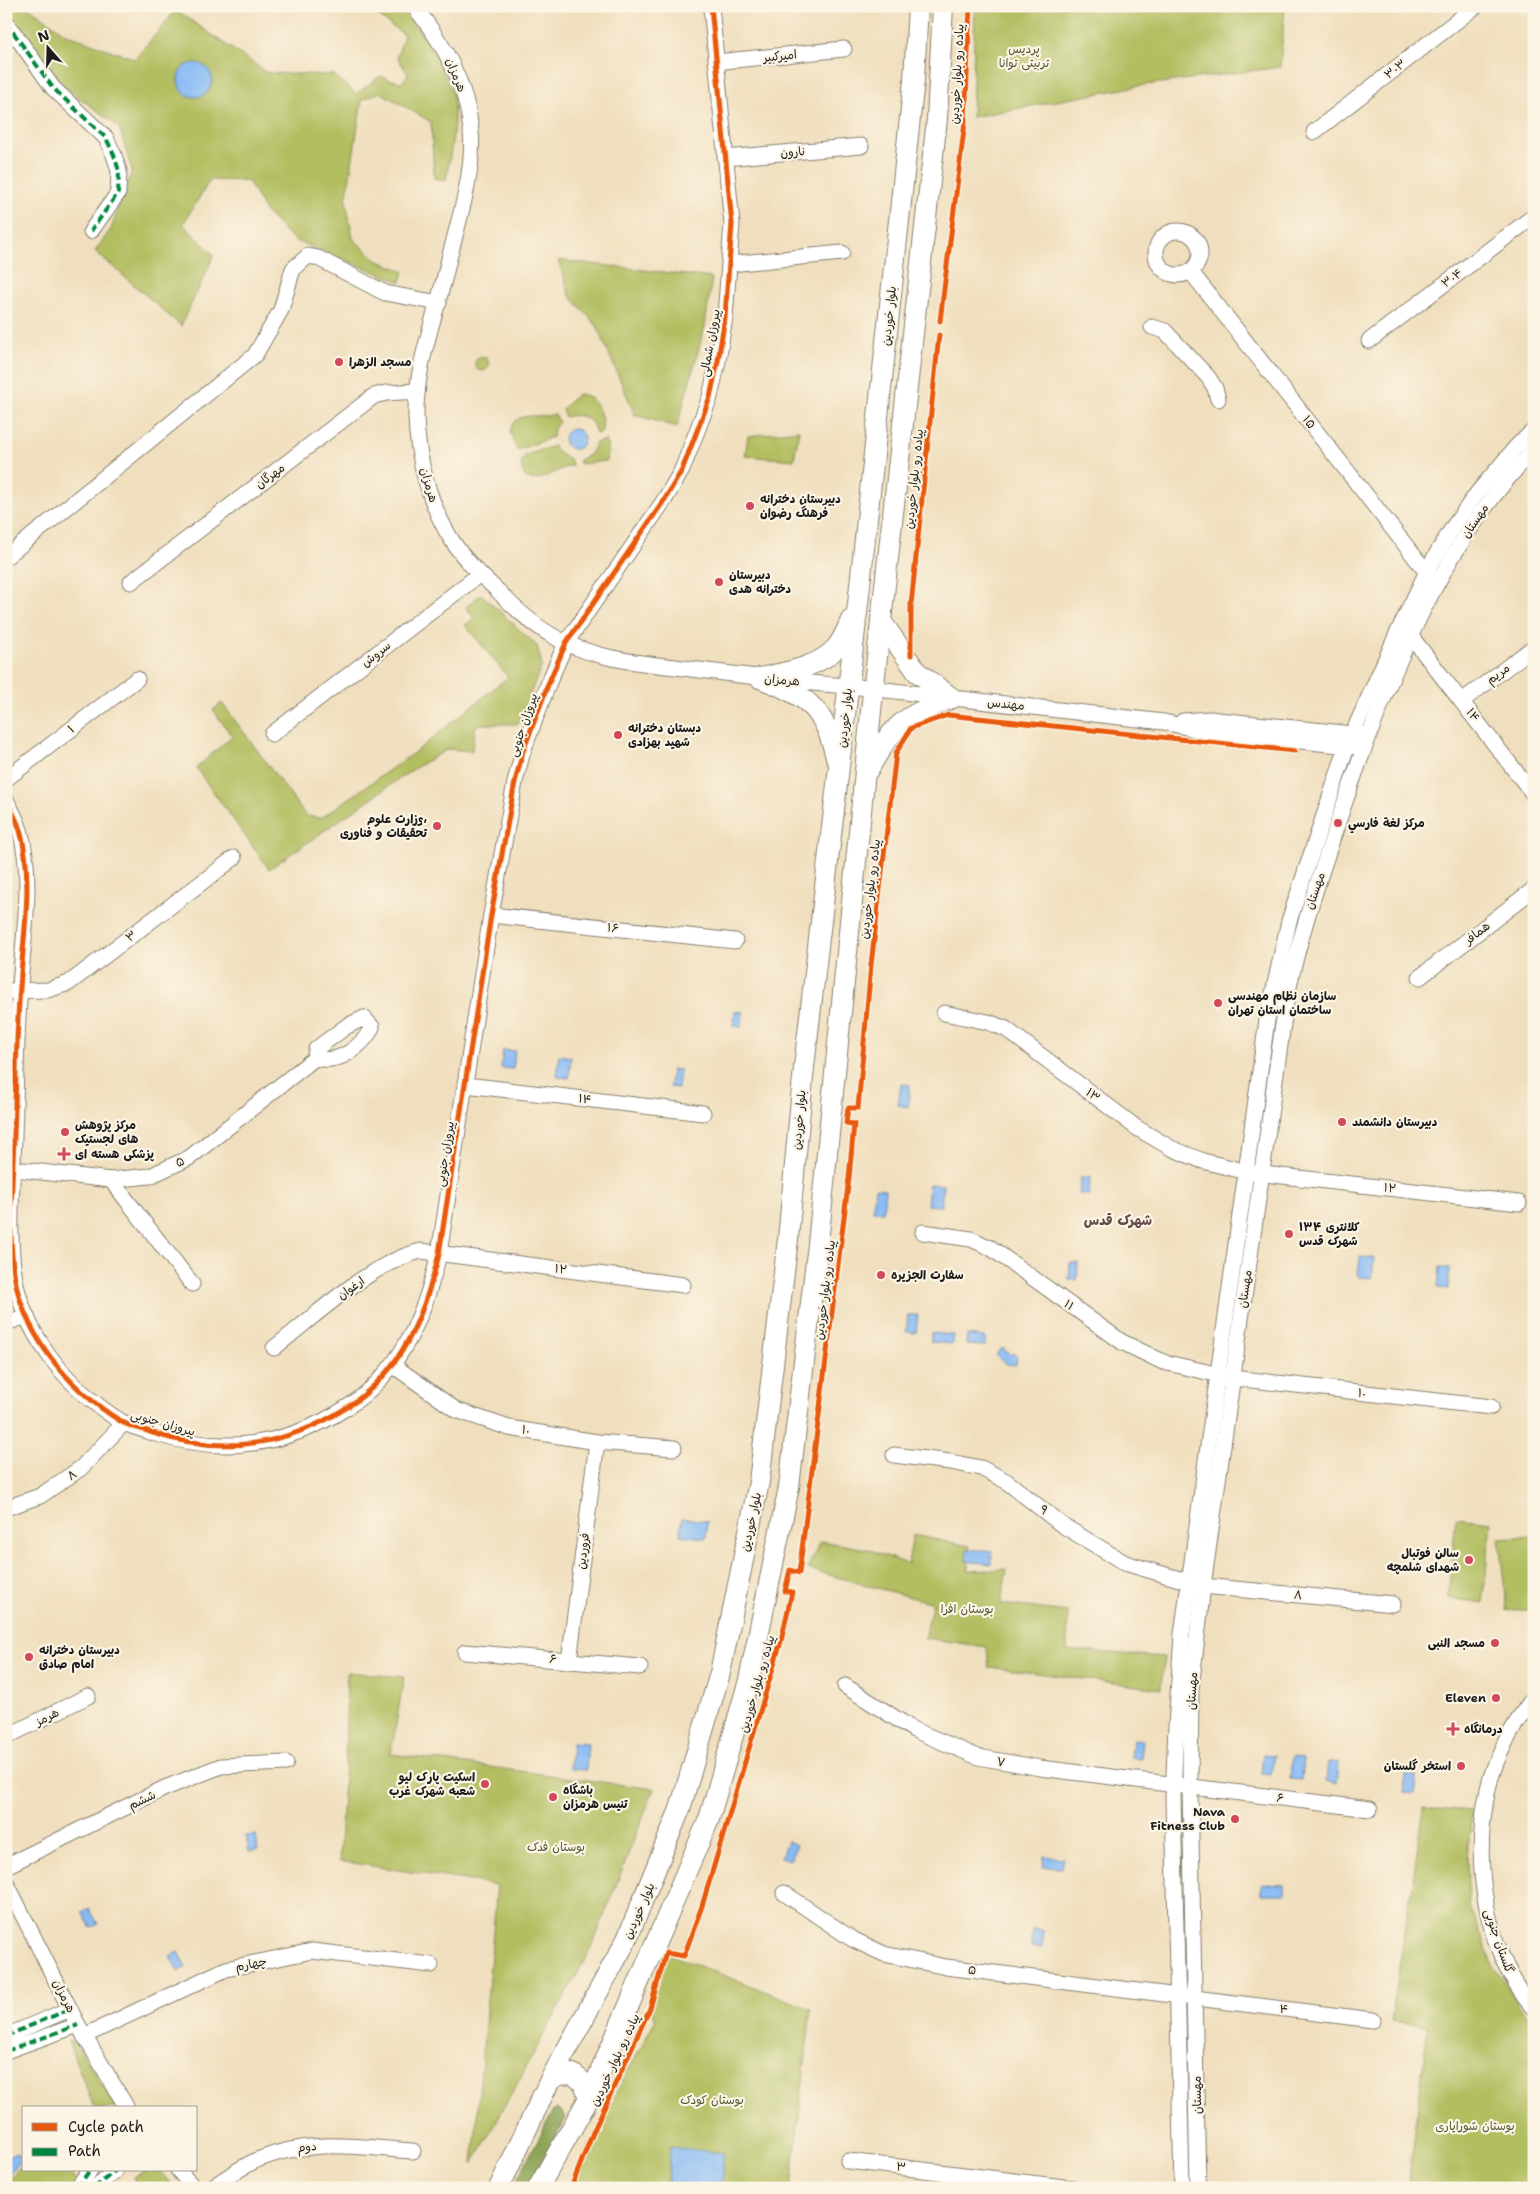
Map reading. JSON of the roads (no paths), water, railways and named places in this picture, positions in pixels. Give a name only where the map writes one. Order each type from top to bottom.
[{"type":"main road","name":"بلوار خوردین","points":[[499,2188],[550,2080],[627,1939],[650,1887],[680,1809],[720,1673],[759,1482],[787,1249],[804,1067],[840,774],[914,80],[918,6]]},
{"type":"main road","name":"بلوار خوردین","points":[[538,2188],[589,2098],[709,1819],[749,1680],[789,1487],[818,1244],[881,622],[937,118],[943,6]]},
{"type":"main road","points":[[760,678],[811,664],[836,648],[846,633],[858,604]]},
{"type":"main road","points":[[881,622],[917,672],[952,698]]},
{"type":"main road","points":[[760,678],[801,696],[821,716],[832,741],[840,774]]},
{"type":"main road","points":[[865,776],[885,741],[902,721],[921,710],[952,698]]},
{"type":"main road","points":[[550,2080],[559,2075],[573,2074],[584,2083],[589,2098]]},
{"type":"street","name":"هرمزان","points":[[414,6],[444,46],[458,75],[466,101],[471,131],[470,158],[464,198],[428,342],[418,391],[416,417],[419,444],[433,503],[453,542],[480,574],[509,602],[531,620],[566,643],[603,656],[760,678],[848,686]]},
{"type":"street","name":"پیروزان شمالی","points":[[566,643],[665,499],[682,470],[710,397],[725,316],[732,224],[711,6]]},
{"type":"street","name":"۳۰۳","points":[[1314,132],[1476,6]]},
{"type":"street","points":[[6,22],[53,88],[106,138],[114,155],[118,171],[118,193],[91,231]]},
{"type":"street","name":"امیرکبیر","points":[[716,62],[844,49]]},
{"type":"street","name":"نارون","points":[[725,158],[861,146]]},
{"type":"street","name":"۳۰۴","points":[[1369,341],[1534,216]]},
{"type":"street","points":[[730,264],[842,253]]},
{"type":"street","points":[[6,557],[255,355],[281,310],[293,269],[308,256],[318,258],[385,293],[439,303]]},
{"type":"street","name":"۱۵","points":[[1191,272],[1436,585]]},
{"type":"street","points":[[1152,328],[1165,331],[1208,378],[1215,388],[1218,399]]},
{"type":"street","name":"مهرگان","points":[[131,582],[374,396],[386,392],[418,391]]},
{"type":"street","points":[[1182,2188],[1174,1785],[1182,1634],[1196,1584],[1218,1375],[1254,1172],[1265,1032],[1290,921],[1350,740],[1406,630],[1427,573],[1466,508],[1516,447],[1534,430]]},
{"type":"street","name":"مهستان","points":[[1198,2188],[1190,1787],[1191,1689],[1196,1584],[1233,1378],[1254,1172],[1287,996],[1299,938],[1406,630],[1436,585],[1471,524],[1501,485],[1534,450]]},
{"type":"street","name":"سروش","points":[[272,734],[480,574]]},
{"type":"street","name":"۱۴","points":[[1406,630],[1534,794]]},
{"type":"street","name":"پیروزان جنوبی","points":[[6,800],[20,830],[26,871],[13,991],[10,1169],[13,1267],[18,1291],[27,1316],[40,1343],[57,1366],[79,1390],[124,1423],[170,1438],[200,1444],[247,1444],[272,1441],[298,1433],[323,1422],[361,1398],[394,1366],[418,1323],[431,1289],[439,1254],[491,915],[515,782],[523,751],[548,682],[566,643]]},
{"type":"street","name":"مریم","points":[[1462,701],[1534,647]]},
{"type":"street","name":"۱","points":[[6,779],[137,679]]},
{"type":"street","name":"مهندس","points":[[848,686],[1164,722],[1204,731],[1366,742]]},
{"type":"street","name":"۳","points":[[13,991],[48,990],[69,983],[234,858]]},
{"type":"street","name":"همافر","points":[[1420,977],[1534,889]]},
{"type":"street","name":"۱۶","points":[[491,915],[735,941]]},
{"type":"street","name":"۱۳","points":[[944,1013],[988,1022],[1006,1029],[1137,1128],[1171,1148],[1203,1161],[1254,1172]]},
{"type":"street","points":[[1265,1032],[1281,1034]]},
{"type":"street","name":"۵","points":[[10,1169],[111,1180],[150,1176],[189,1158],[315,1058]]},
{"type":"street","name":"۱۴","points":[[466,1085],[703,1112]]},
{"type":"street","name":"۱۲","points":[[1254,1172],[1519,1203]]},
{"type":"street","points":[[111,1180],[192,1284]]},
{"type":"street","name":"۱۱","points":[[923,1232],[971,1239],[991,1248],[1122,1342],[1163,1362],[1233,1378]]},
{"type":"street","name":"ارغوان","points":[[274,1348],[361,1280],[387,1265],[421,1252],[439,1254]]},
{"type":"street","name":"۱۲","points":[[439,1254],[683,1285]]},
{"type":"street","points":[[6,1323],[27,1316]]},
{"type":"street","name":"۱۰","points":[[394,1366],[456,1410],[509,1428],[597,1442],[674,1448]]},
{"type":"street","name":"۱۰","points":[[1233,1378],[1491,1407]]},
{"type":"street","name":"۸","points":[[6,1508],[40,1496],[81,1468],[124,1423]]},
{"type":"street","name":"فروردین","points":[[569,1661],[597,1442]]},
{"type":"street","name":"۹","points":[[894,1456],[950,1462],[981,1468],[1006,1481],[1062,1525],[1125,1563],[1196,1584]]},
{"type":"street","name":"۸","points":[[1196,1584],[1393,1604]]},
{"type":"street","name":"۶","points":[[465,1652],[640,1666]]},
{"type":"street","name":"۷","points":[[845,1686],[914,1730],[950,1747],[978,1757],[1027,1766],[1190,1787]]},
{"type":"street","name":"هرمز","points":[[6,1737],[88,1696]]},
{"type":"street","name":"گلستان جنوبی","points":[[1534,1697],[1516,1723],[1488,1787],[1481,1838],[1481,1860],[1488,1912],[1495,1936],[1513,1979],[1534,2010]]},
{"type":"street","name":"ششم","points":[[6,1866],[165,1788],[221,1766],[286,1763]]},
{"type":"street","name":"۶","points":[[1190,1787],[1370,1809]]},
{"type":"street","name":"هرمزان","points":[[6,1882],[81,2030],[126,2106]]},
{"type":"street","name":"۵","points":[[784,1893],[852,1939],[884,1954],[946,1967],[1195,1998]]},
{"type":"street","name":"چهارم","points":[[6,2051],[81,2030],[226,1969],[312,1951],[432,1965]]},
{"type":"street","name":"۴","points":[[1195,1998],[1373,2020]]},
{"type":"street","points":[[6,2036],[70,2009]]},
{"type":"street","name":"دوم","points":[[211,2188],[256,2160],[285,2150],[307,2146],[413,2151]]},
{"type":"street","name":"۳","points":[[848,2161],[1073,2188]]},
{"type":"street","points":[[77,2188],[92,2179],[111,2172]]},
{"type":"street","points":[[180,2172],[194,2188]]},
{"type":"water","points":[[195,63],[202,64],[207,68],[211,73],[211,87],[207,92],[202,96],[195,97],[188,96],[183,92],[179,87],[178,80],[179,73],[183,68],[188,64]]},
{"type":"water","points":[[574,429],[581,432],[584,439],[581,446],[574,449],[567,446],[564,439],[567,432]]},
{"type":"water","points":[[735,1011],[743,1012],[741,1027],[733,1026]]},
{"type":"water","points":[[503,1050],[515,1051],[513,1069],[501,1068]]},
{"type":"water","points":[[559,1055],[571,1057],[569,1078],[557,1077]]},
{"type":"water","points":[[672,1069],[680,1070],[678,1088],[670,1087]]},
{"type":"water","points":[[901,1084],[910,1085],[908,1107],[898,1105]]},
{"type":"water","points":[[1081,1177],[1090,1177],[1089,1195],[1079,1194]]},
{"type":"water","points":[[929,1184],[943,1185],[941,1206],[927,1205]]},
{"type":"water","points":[[875,1188],[885,1189],[883,1212],[873,1211]]},
{"type":"water","points":[[1360,1257],[1374,1258],[1372,1278],[1358,1277]]},
{"type":"water","points":[[1070,1263],[1078,1263],[1077,1280],[1069,1280]]},
{"type":"water","points":[[1440,1267],[1450,1268],[1448,1289],[1438,1288]]},
{"type":"water","points":[[908,1315],[918,1315],[916,1333],[906,1332]]},
{"type":"water","points":[[931,1333],[953,1335],[952,1344],[931,1342]]},
{"type":"water","points":[[967,1335],[985,1337],[985,1346],[966,1345]]},
{"type":"water","points":[[1002,1348],[1017,1357],[1016,1365],[1007,1364],[996,1355]]},
{"type":"water","points":[[682,1518],[707,1521],[706,1538],[680,1535]]},
{"type":"water","points":[[967,1549],[993,1552],[991,1564],[966,1561]]},
{"type":"water","points":[[1133,1739],[1143,1740],[1141,1758],[1131,1757]]},
{"type":"water","points":[[572,1742],[588,1743],[586,1770],[570,1769]]},
{"type":"water","points":[[1263,1754],[1274,1755],[1271,1775],[1261,1774]]},
{"type":"water","points":[[1292,1757],[1303,1758],[1301,1780],[1290,1779]]},
{"type":"water","points":[[1328,1762],[1339,1763],[1337,1784],[1326,1782]]},
{"type":"water","points":[[1406,1774],[1416,1775],[1415,1794],[1404,1793]]},
{"type":"water","points":[[256,1835],[258,1850],[249,1852],[246,1836]]},
{"type":"water","points":[[787,1841],[797,1845],[790,1860],[781,1857]]},
{"type":"water","points":[[1044,1856],[1063,1858],[1061,1868],[1043,1867]]},
{"type":"water","points":[[1262,1884],[1284,1885],[1284,1895],[1262,1895]]},
{"type":"water","points":[[89,1908],[98,1924],[91,1928],[82,1912]]},
{"type":"water","points":[[1033,1929],[1044,1930],[1042,1948],[1031,1947]]},
{"type":"water","points":[[178,1952],[186,1967],[178,1972],[170,1956]]},
{"type":"water","points":[[670,2147],[724,2153],[721,2188],[668,2185]]},
{"type":"water","points":[[17,2153],[21,2158],[12,2172],[6,2175],[6,2157]]},
{"type":"place","name":"مسجد الزهرا","points":[[339,362]]},
{"type":"place","name":"دبیرستان دخترانه فرهنگ رضوان","points":[[750,506]]},
{"type":"place","name":"دبیرستان دخترانه هدی","points":[[719,582]]},
{"type":"place","name":"دبستان دخترانه شهید بهزادی","points":[[618,735]]},
{"type":"place","name":"مركز لغة فارسي","points":[[1338,823]]},
{"type":"place","name":"وزارت علوم، تحقیقات و فناوری","points":[[437,826]]},
{"type":"place","name":"سازمان نظام مهندسی ساختمان استان تهران","points":[[1218,1003]]},
{"type":"place","name":"دبیرستان دانشمند","points":[[1342,1122]]},
{"type":"place","name":"مرکز پژوهش های لجستیک","points":[[65,1132]]},
{"type":"place","name":"پزشکی هسته ای","points":[[64,1154]]},
{"type":"place","name":"کلانتری ۱۳۴ شهرک قدس","points":[[1289,1234]]},
{"type":"place","name":"سفارت الجزیره","points":[[881,1275]]},
{"type":"place","name":"سالن فوتبال شهدای شلمچه","points":[[1469,1560]]},
{"type":"place","name":"مسجد النبی","points":[[1495,1643]]},
{"type":"place","name":"دبیرستان دخترانه امام صادق","points":[[29,1657]]},
{"type":"place","name":"Eleven","points":[[1496,1698]]},
{"type":"place","name":"درمانگاه","points":[[1453,1729]]},
{"type":"place","name":"استخر گلستان","points":[[1461,1766]]},
{"type":"place","name":"اسکیت پارک لیو شعبه شهرک غرب","points":[[485,1784]]},
{"type":"place","name":"باشگاه تنیس هرمزان","points":[[553,1797]]},
{"type":"place","name":"Nava Fitness Club","points":[[1235,1819]]},
{"type":"district","name":"شهرک قدس","points":[[1118,1220]]},
{"type":"park label","name":"پردیس تربیتی توانا","points":[[1024,56]]},
{"type":"park label","name":"بوستان افرا","points":[[967,1609]]},
{"type":"park label","name":"بوستان فدک","points":[[556,1847]]},
{"type":"park label","name":"بوستان کودک","points":[[712,2100]]},
{"type":"park label","name":"بوستان شورایاری","points":[[1475,2126]]}]
